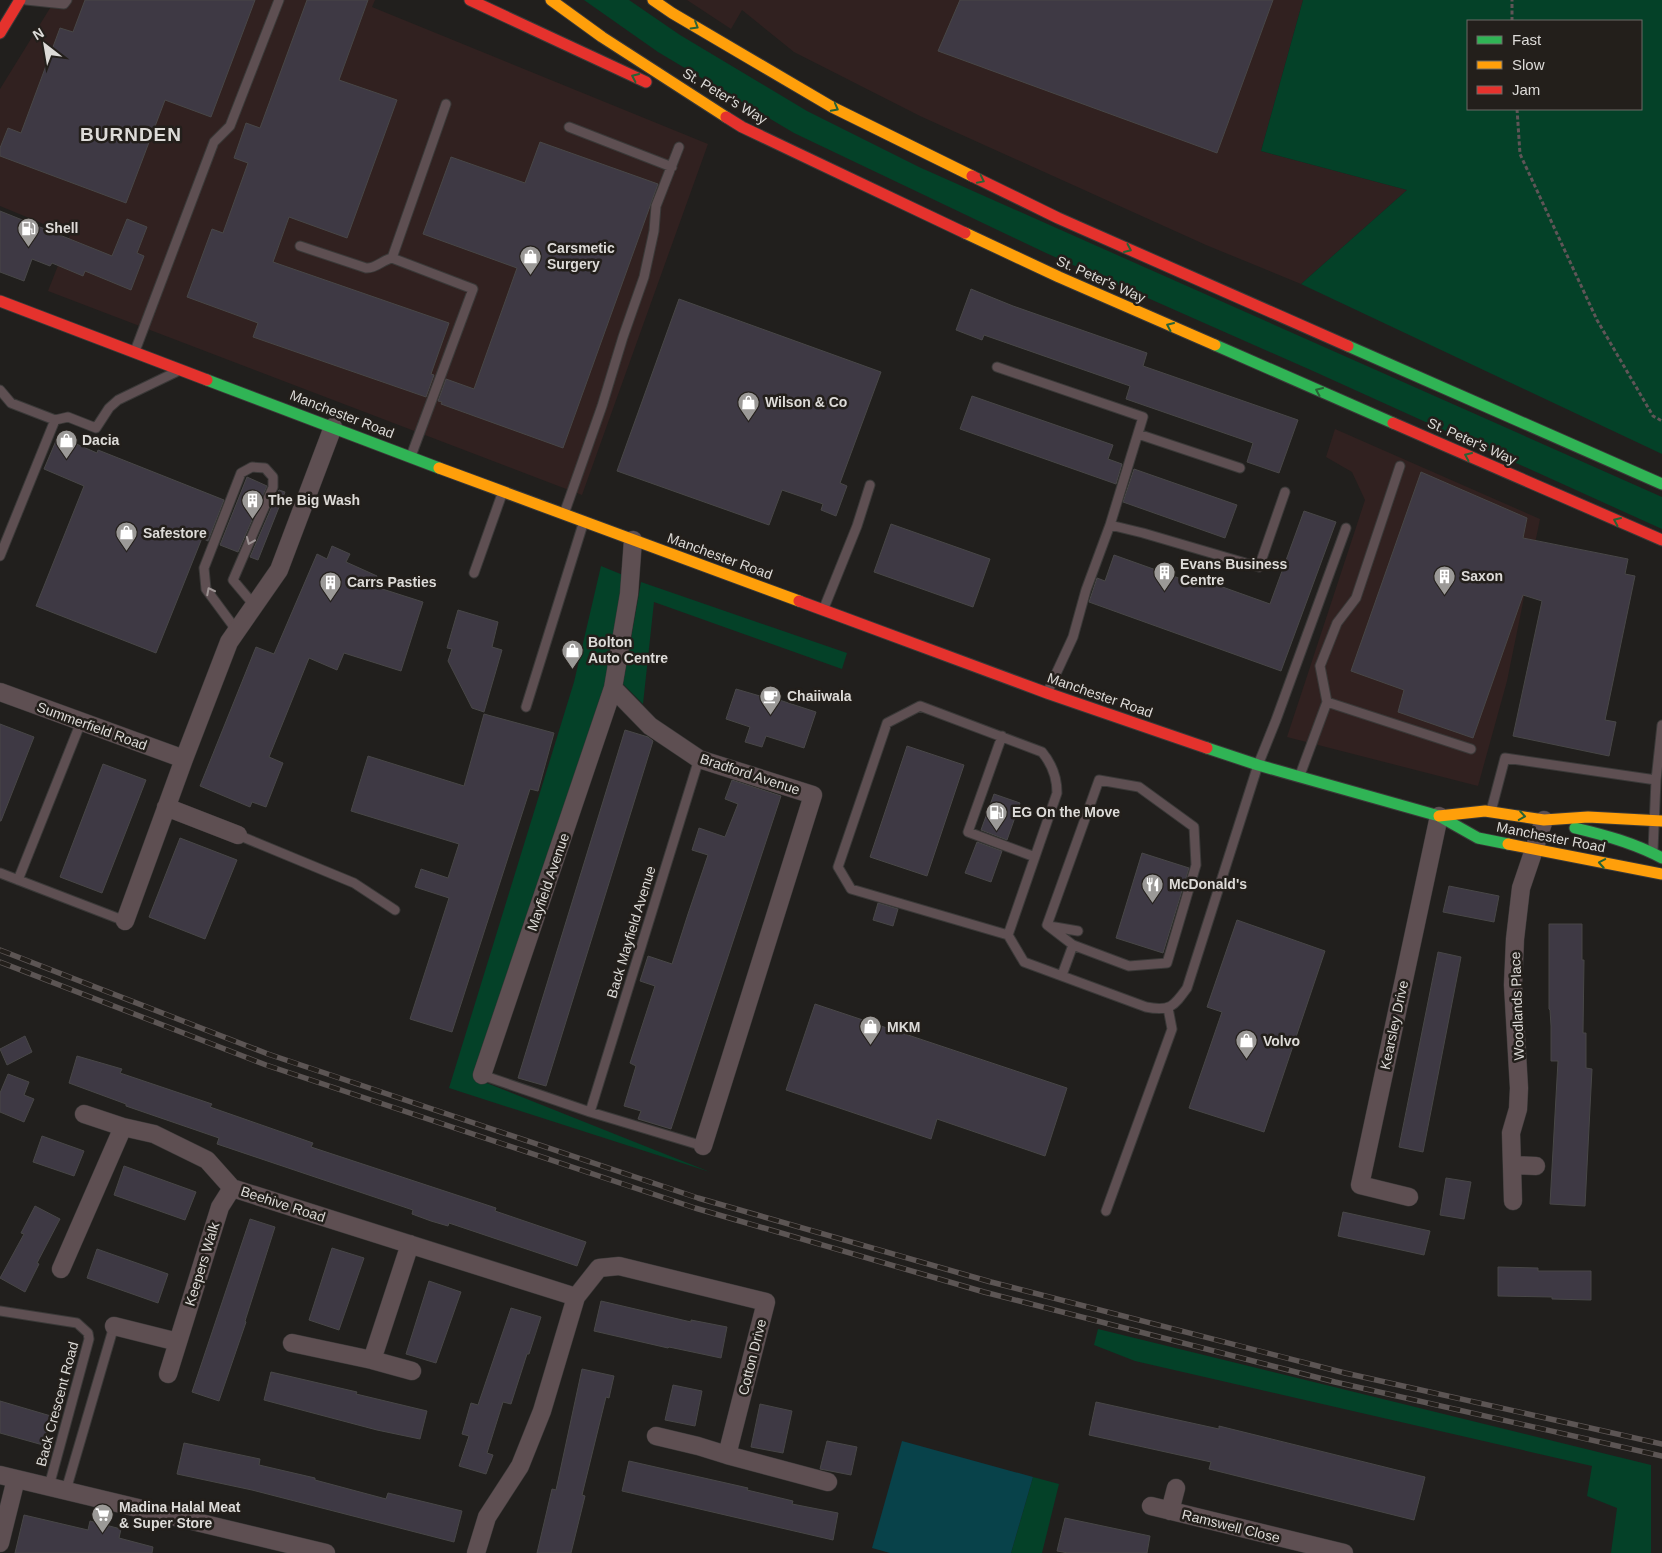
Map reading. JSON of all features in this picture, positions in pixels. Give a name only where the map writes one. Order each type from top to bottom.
[{"type":"main road","points":[[0,33],[20,0]]},
{"type":"main road","points":[[470,0],[742,127]]},
{"type":"main road","name":"St. Peter's Way","points":[[550,0],[602,37],[742,127],[1059,277],[1662,540]]},
{"type":"main road","points":[[653,0],[832,107],[1058,218],[1662,484]]},
{"type":"main road","name":"Manchester Road","points":[[0,301],[184,369],[584,522],[1047,693],[1258,766],[1439,816],[1478,838],[1656,873]]},
{"type":"main road","name":"Manchester Road","points":[[1439,816],[1485,811],[1544,820],[1588,817],[1658,820]]},
{"type":"main road","points":[[1544,820],[1603,834],[1657,855]]},
{"type":"street","points":[[125,921],[229,642],[279,570],[333,427]]},
{"type":"street","points":[[613,688],[629,594],[633,540]]},
{"type":"street","name":"Bradford Avenue","points":[[613,688],[650,726],[699,759],[813,795],[703,1146]]},
{"type":"street","name":"Mayfield Avenue","points":[[482,1075],[613,688]]},
{"type":"street","name":"Summerfield Road","points":[[0,692],[184,759]]},
{"type":"street","points":[[166,807],[238,835]]},
{"type":"street","name":"Kearsley Drive","points":[[1409,1197],[1360,1185],[1439,816]]},
{"type":"street","name":"Woodlands Place","points":[[1513,1201],[1512,1133],[1518,1109],[1519,1088],[1513,985],[1515,938],[1521,888],[1544,820]]},
{"type":"street","name":"Beehive Road","points":[[84,1114],[123,1127],[154,1134],[206,1160],[232,1188],[576,1297]]},
{"type":"street","points":[[62,1269],[123,1127]]},
{"type":"street","points":[[1512,1165],[1536,1166]]},
{"type":"street","name":"Keepers Walk","points":[[168,1374],[220,1207],[232,1188]]},
{"type":"street","points":[[372,1360],[410,1244]]},
{"type":"street","name":"Cotton Drive","points":[[576,1297],[600,1268],[620,1266],[766,1302],[727,1456]]},
{"type":"street","points":[[476,1553],[487,1517],[520,1466],[542,1411],[576,1297]]},
{"type":"street","points":[[114,1326],[178,1342]]},
{"type":"street","points":[[292,1343],[372,1360],[412,1371]]},
{"type":"street","points":[[656,1436],[828,1482]]},
{"type":"street","points":[[0,1543],[8,1477],[57,1488],[255,1545],[326,1553]]},
{"type":"street","name":"Ramswell Close","points":[[1170,1511],[1176,1488]]},
{"type":"street","name":"Ramswell Close","points":[[1151,1506],[1289,1547],[1344,1553]]},
{"type":"lane","points":[[26,0],[64,4],[67,0]]},
{"type":"lane","points":[[135,351],[214,142],[230,126],[279,0]]},
{"type":"lane","points":[[300,246],[366,268],[372,268],[392,258],[446,104]]},
{"type":"lane","points":[[569,127],[672,167]]},
{"type":"lane","points":[[564,514],[644,277],[654,231],[656,206],[679,147]]},
{"type":"lane","points":[[392,258],[473,288],[411,456]]},
{"type":"lane","points":[[998,367],[1143,417],[1110,525],[1086,590],[1073,637],[1047,693]]},
{"type":"lane","points":[[0,390],[11,403],[55,420],[68,417],[96,428],[109,408],[118,400],[184,369]]},
{"type":"lane","points":[[0,556],[55,420]]},
{"type":"lane","points":[[1138,434],[1240,468]]},
{"type":"lane","points":[[1299,777],[1326,702],[1320,666],[1336,623],[1356,598],[1400,466]]},
{"type":"lane","points":[[237,631],[206,589],[204,568],[240,473],[252,467],[264,468],[273,477],[273,487],[233,580],[254,606]]},
{"type":"lane","points":[[823,610],[857,526],[870,485]]},
{"type":"lane","points":[[474,573],[503,492]]},
{"type":"lane","points":[[1110,525],[1259,567],[1285,492]]},
{"type":"lane","points":[[526,707],[584,522]]},
{"type":"lane","points":[[1008,935],[1057,792],[1057,781],[1049,761],[1042,752],[920,706],[887,723],[838,867],[851,889],[1008,935],[1024,962],[1146,1007],[1160,1010],[1168,1008],[1176,1004],[1187,988],[1258,766],[1346,528]]},
{"type":"lane","points":[[1326,702],[1471,750]]},
{"type":"lane","points":[[18,880],[81,722]]},
{"type":"lane","points":[[1656,873],[1658,820],[1656,780],[1662,725]]},
{"type":"lane","points":[[1002,736],[968,832],[1034,857]]},
{"type":"lane","points":[[1490,812],[1505,758],[1656,780]]},
{"type":"lane","name":"Back Mayfield Avenue","points":[[590,1112],[699,759]]},
{"type":"lane","points":[[1099,780],[1140,786],[1194,827],[1196,865],[1167,963],[1129,966],[1073,945],[1047,925],[1099,780]]},
{"type":"lane","points":[[238,835],[354,883],[395,910]]},
{"type":"lane","points":[[0,873],[125,921]]},
{"type":"lane","points":[[1047,925],[1078,931]]},
{"type":"lane","points":[[1062,975],[1073,945]]},
{"type":"lane","points":[[1106,1211],[1172,1028],[1168,1008]]},
{"type":"lane","points":[[482,1075],[590,1112],[703,1146]]},
{"type":"lane","name":"Back Crescent Road","points":[[0,1310],[77,1323],[88,1332],[89,1339],[57,1488]]},
{"type":"lane","points":[[57,1488],[114,1326]]},
{"type":"path","points":[[1512,0],[1512,20]]},
{"type":"path","points":[[1517,110],[1520,154],[1597,320],[1653,416],[1662,421]]},
{"type":"shaded area","points":[[55,0],[375,0],[372,7],[708,144],[582,495],[48,291],[70,235],[0,206],[0,89]]},
{"type":"shaded area","points":[[687,0],[1303,0],[1261,151],[1407,190],[1301,284],[1206,245],[920,116],[794,52],[742,10],[731,29]]},
{"type":"shaded area","points":[[1335,429],[1540,519],[1507,681],[1478,786],[1287,737],[1365,500],[1352,472],[1326,457]]},
{"type":"green space","points":[[584,0],[629,0],[680,35],[807,111],[919,167],[1662,497],[1662,529],[1046,253],[794,133],[658,52]]},
{"type":"green space","points":[[1303,0],[1662,0],[1662,454],[1301,284],[1407,190],[1261,151]]},
{"type":"green space","points":[[601,566],[623,575],[605,683],[474,1078],[710,1172],[449,1088],[574,682]]},
{"type":"green space","points":[[641,582],[847,653],[842,669],[654,602],[643,704],[623,684]]},
{"type":"green space","points":[[1098,1329],[1651,1465],[1651,1553],[1611,1553],[1617,1508],[1587,1496],[1592,1466],[1135,1361],[1094,1345]]},
{"type":"green space","points":[[1033,1477],[1059,1484],[1042,1553],[1011,1553]]},
{"type":"water","points":[[902,1441],[1033,1477],[1011,1553],[890,1553],[872,1548]]},
{"type":"building","points":[[85,0],[255,0],[211,117],[165,100],[126,203],[0,156],[0,148],[8,128],[21,133],[60,28],[73,32]]},
{"type":"building","points":[[307,0],[368,0],[339,80],[397,100],[347,238],[289,217],[273,262],[449,323],[431,374],[434,375],[426,397],[253,337],[258,323],[187,297],[212,229],[223,233],[248,163],[234,158],[246,123],[260,128]]},
{"type":"building","points":[[960,0],[1273,0],[1217,153],[938,51]]},
{"type":"building","points":[[540,142],[658,184],[563,448],[441,404],[442,402],[438,401],[446,379],[474,389],[517,268],[423,234],[451,157],[525,183]]},
{"type":"building","points":[[0,211],[112,256],[127,219],[147,227],[137,253],[144,256],[131,290],[85,271],[83,276],[52,263],[50,266],[32,259],[24,281],[0,272]]},
{"type":"building","points":[[971,289],[1013,306],[1147,353],[1143,366],[1298,420],[1279,473],[1247,462],[1253,443],[1126,399],[1130,386],[984,335],[982,340],[956,330]]},
{"type":"building","name":"Wilson & Co","points":[[679,299],[881,372],[840,483],[847,486],[836,516],[821,510],[823,504],[782,490],[769,525],[617,471]]},
{"type":"building","points":[[972,396],[1113,445],[1108,459],[1122,464],[1116,484],[960,429]]},
{"type":"building","name":"Safestore","points":[[58,436],[97,453],[98,450],[224,500],[208,541],[202,538],[156,653],[36,606],[84,486],[44,469]]},
{"type":"building","points":[[1134,469],[1237,505],[1225,538],[1123,502]]},
{"type":"building","points":[[1421,472],[1527,518],[1523,538],[1628,559],[1625,574],[1635,576],[1605,720],[1616,722],[1609,756],[1513,736],[1542,601],[1523,595],[1473,738],[1398,712],[1404,690],[1351,671]]},
{"type":"building","points":[[247,477],[267,486],[238,552],[220,545]]},
{"type":"building","points":[[279,490],[285,492],[258,560],[250,557]]},
{"type":"building","name":"Evans Business Centre","points":[[1304,511],[1336,522],[1281,671],[1089,602],[1097,578],[1105,581],[1114,555],[1187,581],[1189,575],[1270,604]]},
{"type":"building","points":[[891,524],[990,559],[973,607],[874,572]]},
{"type":"building","points":[[332,546],[350,554],[346,562],[377,576],[373,586],[423,602],[401,671],[344,653],[337,670],[309,658],[269,757],[283,763],[266,807],[252,802],[250,807],[200,786],[256,647],[274,654],[317,554],[327,559]]},
{"type":"building","points":[[458,610],[498,622],[492,647],[502,650],[484,712],[472,708],[448,661],[452,649],[447,648]]},
{"type":"building","name":"Chaiiwala","points":[[736,689],[760,696],[761,694],[816,712],[804,748],[766,736],[762,747],[745,742],[750,727],[726,719]]},
{"type":"building","points":[[484,714],[554,733],[538,791],[530,789],[452,1032],[410,1019],[449,898],[415,887],[421,869],[448,878],[459,844],[351,811],[368,756],[464,786]]},
{"type":"building","points":[[0,724],[34,737],[1,821],[0,821]]},
{"type":"building","points":[[625,730],[648,737],[653,741],[546,1086],[518,1078]]},
{"type":"building","points":[[907,746],[964,765],[927,876],[870,857]]},
{"type":"building","points":[[103,764],[146,780],[102,893],[60,877]]},
{"type":"building","points":[[732,780],[781,796],[671,1129],[638,1119],[641,1111],[624,1106],[636,1066],[630,1063],[655,986],[640,981],[648,956],[672,964],[708,855],[692,850],[699,828],[725,837],[738,804],[725,799]]},
{"type":"building","points":[[994,794],[1020,803],[1007,840],[981,830]]},
{"type":"building","points":[[180,838],[237,860],[205,939],[149,917]]},
{"type":"building","points":[[977,842],[1002,851],[991,882],[965,873]]},
{"type":"building","name":"McDonald's","points":[[1142,853],[1189,868],[1163,953],[1116,938]]},
{"type":"building","points":[[1449,886],[1499,896],[1494,922],[1443,912]]},
{"type":"building","points":[[878,903],[898,909],[893,926],[873,920]]},
{"type":"building","name":"Volvo","points":[[1237,920],[1325,951],[1264,1132],[1189,1108],[1222,1012],[1207,1007]]},
{"type":"building","points":[[1549,924],[1582,924],[1582,960],[1584,960],[1583,1033],[1586,1033],[1586,1068],[1592,1069],[1585,1206],[1550,1204],[1558,1061],[1551,1061]]},
{"type":"building","points":[[1438,952],[1461,957],[1423,1152],[1399,1147]]},
{"type":"building","name":"MKM","points":[[815,1004],[1067,1088],[1045,1156],[937,1119],[931,1139],[786,1090]]},
{"type":"building","points":[[25,1036],[32,1052],[7,1065],[0,1049]]},
{"type":"building","points":[[77,1056],[122,1069],[120,1073],[212,1104],[210,1107],[313,1143],[311,1147],[496,1208],[495,1211],[586,1242],[577,1266],[449,1223],[448,1226],[431,1221],[412,1214],[413,1210],[217,1144],[219,1138],[126,1106],[126,1104],[69,1083]]},
{"type":"building","points":[[8,1074],[29,1082],[24,1095],[34,1099],[24,1122],[0,1112],[0,1093]]},
{"type":"building","points":[[42,1136],[84,1151],[74,1176],[33,1162]]},
{"type":"building","points":[[124,1166],[196,1192],[185,1220],[114,1195]]},
{"type":"building","points":[[1446,1178],[1471,1182],[1464,1219],[1440,1215]]},
{"type":"building","points":[[35,1206],[60,1219],[37,1263],[39,1264],[25,1292],[0,1278],[24,1234],[21,1233]]},
{"type":"building","points":[[1343,1212],[1430,1231],[1424,1255],[1338,1236]]},
{"type":"building","points":[[250,1219],[275,1227],[219,1401],[192,1392]]},
{"type":"building","points":[[332,1248],[364,1258],[339,1330],[309,1320]]},
{"type":"building","points":[[97,1249],[168,1274],[158,1303],[87,1278]]},
{"type":"building","points":[[1498,1267],[1538,1268],[1538,1271],[1591,1271],[1591,1300],[1498,1296]]},
{"type":"building","points":[[429,1281],[461,1292],[436,1363],[406,1354]]},
{"type":"building","points":[[601,1301],[691,1322],[691,1320],[727,1327],[721,1358],[594,1331]]},
{"type":"building","points":[[511,1308],[541,1317],[511,1404],[503,1402],[487,1453],[493,1455],[486,1474],[459,1466],[469,1436],[462,1434],[471,1403],[478,1405]]},
{"type":"building","points":[[582,1369],[614,1376],[609,1398],[606,1397],[582,1495],[585,1496],[571,1553],[537,1553],[552,1489],[556,1490]]},
{"type":"building","points":[[271,1372],[427,1411],[420,1439],[377,1430],[264,1400]]},
{"type":"building","points":[[673,1385],[702,1391],[695,1426],[665,1420]]},
{"type":"building","points":[[0,1401],[51,1416],[43,1445],[0,1433]]},
{"type":"building","points":[[1096,1402],[1219,1429],[1219,1426],[1425,1477],[1414,1520],[1209,1469],[1211,1462],[1089,1435]]},
{"type":"building","points":[[760,1404],[792,1411],[783,1453],[751,1447]]},
{"type":"building","points":[[827,1441],[857,1447],[851,1475],[820,1469]]},
{"type":"building","points":[[184,1443],[260,1459],[259,1465],[315,1478],[315,1480],[386,1499],[388,1493],[462,1511],[454,1542],[252,1490],[177,1474]]},
{"type":"building","points":[[629,1461],[748,1488],[747,1490],[793,1501],[792,1504],[838,1513],[833,1540],[622,1491]]},
{"type":"building","points":[[24,1515],[88,1530],[90,1521],[121,1529],[119,1538],[153,1547],[152,1553],[15,1553]]},
{"type":"building","points":[[1065,1518],[1150,1536],[1147,1553],[1068,1553],[1057,1551]]},
{"type":"railway","points":[[0,950],[268,1054],[698,1198],[991,1282],[1345,1373],[1662,1444]]},
{"type":"railway","points":[[0,962],[266,1065],[695,1208],[984,1292],[1335,1382],[1662,1456]]},
{"type":"traffic: fast","points":[[1215,345],[1393,423]]},
{"type":"traffic: fast","points":[[1348,346],[1662,484]]},
{"type":"traffic: fast","points":[[207,380],[439,468]]},
{"type":"traffic: fast","points":[[1207,748],[1258,765],[1439,816],[1478,838],[1508,844]]},
{"type":"traffic: fast","points":[[1575,828],[1619,840],[1662,858]]},
{"type":"traffic: slow","points":[[551,0],[602,37],[726,117]]},
{"type":"traffic: slow","points":[[653,0],[832,107],[972,176]]},
{"type":"traffic: slow","points":[[965,233],[1059,277],[1215,345]]},
{"type":"traffic: slow","points":[[439,468],[799,601]]},
{"type":"traffic: slow","points":[[1439,816],[1485,811],[1544,820],[1588,817],[1662,821]]},
{"type":"traffic: slow","points":[[1508,844],[1662,874]]},
{"type":"traffic: jam","points":[[0,33],[20,0]]},
{"type":"traffic: jam","points":[[470,0],[646,82]]},
{"type":"traffic: jam","points":[[726,117],[742,127],[965,233]]},
{"type":"traffic: jam","points":[[972,176],[1058,218],[1348,346]]},
{"type":"traffic: jam","points":[[0,301],[207,380]]},
{"type":"traffic: jam","points":[[1393,423],[1662,540]]},
{"type":"traffic: jam","points":[[799,601],[1047,693],[1207,748]]},
{"type":"place","name":"Shell","points":[[29,247]]},
{"type":"place","name":"Carsmetic Surgery","points":[[531,275]]},
{"type":"place","name":"Wilson & Co","points":[[749,421]]},
{"type":"place","name":"Dacia","points":[[66,459]]},
{"type":"place","name":"The Big Wash","points":[[252,519]]},
{"type":"place","name":"Safestore","points":[[127,552]]},
{"type":"place","name":"Evans Business Centre","points":[[1164,591]]},
{"type":"place","name":"Saxon","points":[[1445,595]]},
{"type":"place","name":"Carrs Pasties","points":[[331,601]]},
{"type":"place","name":"Bolton Auto Centre","points":[[572,669]]},
{"type":"place","name":"Chaiiwala","points":[[771,715]]},
{"type":"place","name":"EG On the Move","points":[[996,831]]},
{"type":"place","name":"McDonald's","points":[[1153,903]]},
{"type":"place","name":"MKM","points":[[871,1046]]},
{"type":"place","name":"Volvo","points":[[1247,1060]]},
{"type":"place","name":"Madina Halal Meat & Super Store","points":[[103,1534]]},
{"type":"district","name":"BURNDEN","points":[[131,134]]}]
